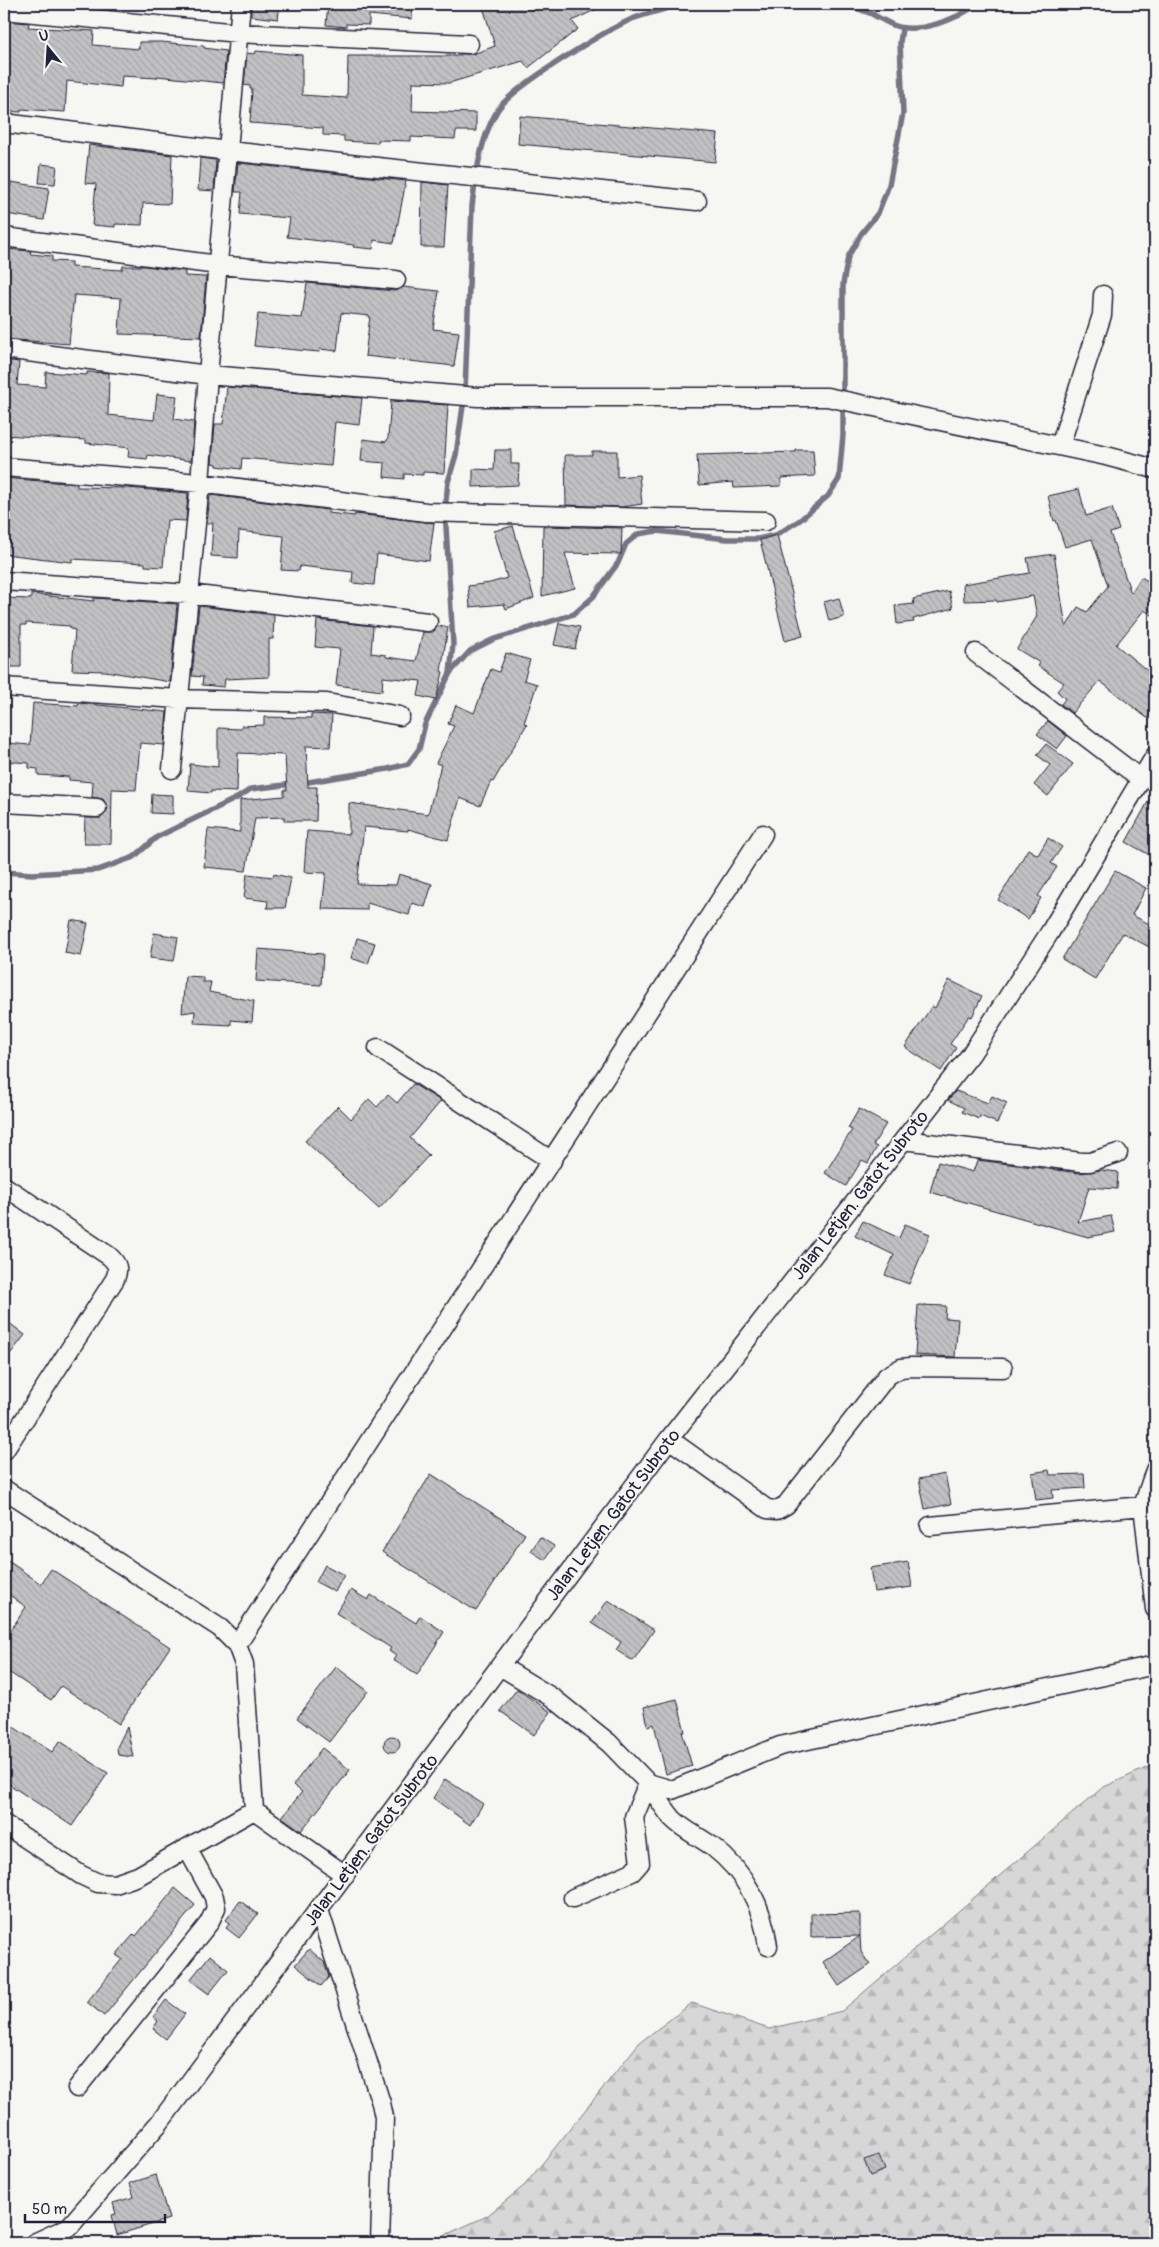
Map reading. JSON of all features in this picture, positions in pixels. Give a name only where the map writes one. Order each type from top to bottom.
[{"type":"street","points":[[172,769],[200,483],[241,4]]},
{"type":"street","points":[[4,10],[238,33],[469,44]]},
{"type":"street","points":[[4,123],[228,151],[697,201]]},
{"type":"street","points":[[4,237],[218,264],[396,280]]},
{"type":"street","points":[[1060,446],[1100,323],[1103,295]]},
{"type":"street","points":[[4,349],[208,375],[478,397],[827,397],[1060,446],[1155,469]]},
{"type":"street","points":[[4,467],[200,483],[426,512],[766,521]]},
{"type":"street","points":[[4,581],[188,594],[428,622]]},
{"type":"street","points":[[976,653],[1141,779]]},
{"type":"street","points":[[4,687],[178,699],[327,702],[400,716]]},
{"type":"street","name":"Jalan Letjen. Gatot Subroto","points":[[34,2243],[68,2227],[160,2122],[669,1439],[971,1054],[1050,932],[1155,756]]},
{"type":"street","points":[[4,803],[97,808]]},
{"type":"street","points":[[237,1645],[763,834]]},
{"type":"street","points":[[378,1048],[552,1161]]},
{"type":"street","points":[[904,1140],[1081,1162],[1090,1162],[1118,1154]]},
{"type":"street","points":[[4,1186],[109,1256],[116,1262],[118,1270],[115,1279],[4,1451]]},
{"type":"street","points":[[669,1439],[767,1509],[777,1510],[786,1505],[887,1376],[893,1371],[911,1367],[1002,1368]]},
{"type":"street","points":[[1155,1470],[1143,1506],[1155,1609]]},
{"type":"street","points":[[4,1489],[220,1628],[237,1645],[244,1664],[254,1810]]},
{"type":"street","points":[[930,1526],[1143,1506]]},
{"type":"street","points":[[648,1783],[672,1790],[780,1746],[1155,1665]]},
{"type":"street","points":[[500,1666],[553,1698],[609,1743],[648,1783],[673,1819],[732,1863],[744,1879],[757,1903],[766,1929],[768,1946]]},
{"type":"street","points":[[572,1898],[632,1872],[640,1864],[634,1818],[648,1783]]},
{"type":"street","points":[[4,1824],[81,1875],[98,1884],[115,1884],[138,1876],[254,1810]]},
{"type":"street","points":[[254,1810],[345,1875]]},
{"type":"street","points":[[77,2088],[209,1923],[216,1908],[214,1897],[187,1848]]},
{"type":"street","points":[[319,1910],[381,2102],[384,2118],[380,2243]]},
{"type":"green space","points":[[1155,1764],[1155,2243],[436,2243],[443,2236],[487,2216],[525,2185],[639,2043],[692,2003],[769,2029],[842,2011],[1102,1788]]},
{"type":"building","points":[[251,4],[280,4],[278,19],[251,16]]},
{"type":"building","points":[[328,4],[413,4],[412,19],[369,15],[369,25],[346,24],[346,27],[326,25]]},
{"type":"building","points":[[482,4],[530,4],[531,10],[548,4],[607,4],[572,21],[578,29],[528,68],[523,61],[449,83],[413,82],[412,111],[476,113],[476,131],[456,131],[455,139],[411,137],[411,141],[378,140],[378,143],[344,141],[344,136],[323,135],[323,128],[250,123],[252,89],[250,89],[250,86],[244,85],[247,53],[255,54],[256,51],[302,55],[302,95],[347,98],[348,56],[460,56],[460,54],[473,54],[495,46]]},
{"type":"building","points":[[4,21],[29,23],[28,27],[94,31],[93,45],[139,49],[139,42],[161,42],[204,46],[204,48],[226,51],[223,83],[157,76],[157,78],[122,76],[121,87],[67,81],[65,112],[21,109],[21,112],[4,111]]},
{"type":"building","points":[[520,116],[718,134],[715,162],[518,144]]},
{"type":"building","points":[[89,145],[172,155],[170,204],[143,203],[142,225],[115,224],[115,227],[92,225],[96,184],[85,183]]},
{"type":"building","points":[[200,158],[216,160],[214,191],[198,190]]},
{"type":"building","points":[[238,163],[406,181],[394,243],[374,240],[373,249],[287,237],[290,218],[240,214],[242,192],[235,192]]},
{"type":"building","points":[[41,164],[57,166],[55,184],[39,183]]},
{"type":"building","points":[[11,182],[49,188],[44,220],[6,214]]},
{"type":"building","points":[[422,182],[448,185],[444,247],[421,247]]},
{"type":"building","points":[[4,249],[31,251],[30,254],[52,256],[52,261],[71,262],[71,267],[122,270],[123,266],[145,266],[185,271],[185,276],[206,277],[201,337],[119,334],[121,298],[74,295],[69,344],[4,339],[8,290],[4,289]]},
{"type":"building","points":[[307,283],[395,291],[403,287],[439,291],[433,329],[459,332],[454,366],[365,356],[370,316],[341,313],[337,351],[320,349],[319,352],[254,346],[258,314],[302,318]]},
{"type":"building","points":[[4,360],[19,362],[17,385],[45,387],[46,372],[87,375],[87,372],[109,373],[108,415],[154,420],[157,394],[177,396],[174,419],[194,422],[191,461],[148,455],[147,459],[128,457],[129,448],[86,443],[86,440],[4,435]]},
{"type":"building","points":[[227,387],[362,398],[359,425],[335,422],[331,466],[242,458],[241,469],[217,466],[217,464],[212,463],[215,424],[223,424]]},
{"type":"building","points":[[391,401],[448,405],[444,473],[423,472],[423,475],[404,474],[404,479],[384,477],[385,463],[361,461],[363,439],[386,442],[388,438]]},
{"type":"building","points":[[495,450],[511,450],[511,464],[519,464],[518,485],[473,487],[473,469],[494,470]]},
{"type":"building","points":[[796,450],[813,450],[815,476],[781,478],[781,486],[734,488],[733,482],[699,485],[697,455],[796,452]]},
{"type":"building","points":[[592,451],[617,451],[617,477],[639,475],[642,504],[622,507],[566,505],[565,455],[592,455]]},
{"type":"building","points":[[4,478],[77,484],[77,487],[126,488],[188,493],[186,521],[167,520],[163,567],[145,566],[145,563],[72,559],[72,562],[4,554]]},
{"type":"building","points":[[1079,489],[1086,516],[1112,508],[1119,530],[1110,533],[1131,593],[1141,577],[1155,585],[1155,617],[1144,610],[1116,645],[1155,677],[1155,708],[1147,718],[1100,681],[1072,713],[1061,704],[1065,699],[1057,691],[1064,683],[1038,666],[1040,663],[1017,649],[1037,616],[1033,596],[997,602],[996,600],[964,601],[963,584],[1030,573],[1027,558],[1054,554],[1066,627],[1078,607],[1087,612],[1108,586],[1092,539],[1065,547],[1056,520],[1054,521],[1048,496]]},
{"type":"building","points":[[210,495],[328,510],[328,513],[355,516],[355,514],[434,523],[429,561],[377,554],[374,585],[352,583],[353,572],[300,566],[299,571],[281,570],[284,536],[239,531],[238,558],[211,556],[213,523],[207,523]]},
{"type":"building","points":[[513,526],[534,598],[506,609],[504,604],[470,607],[468,586],[507,578],[494,531]]},
{"type":"building","points":[[543,526],[622,528],[621,554],[565,553],[575,588],[542,596]]},
{"type":"building","points":[[777,535],[803,636],[785,641],[760,540]]},
{"type":"building","points":[[949,591],[953,608],[913,619],[914,622],[897,624],[895,606],[914,604],[913,599]]},
{"type":"building","points":[[31,594],[94,601],[94,598],[177,604],[170,682],[105,671],[72,670],[75,630],[70,629],[70,626],[26,623],[26,625],[21,625],[21,667],[4,667],[4,598],[31,599]]},
{"type":"building","points":[[839,598],[844,617],[829,621],[824,602]]},
{"type":"building","points":[[199,606],[274,615],[273,639],[269,639],[269,677],[225,679],[224,687],[202,685],[203,677],[192,676]]},
{"type":"building","points":[[317,620],[373,626],[371,653],[416,661],[423,632],[433,632],[438,626],[448,627],[441,671],[443,672],[436,700],[418,696],[421,681],[383,677],[382,691],[336,685],[340,649],[315,647]]},
{"type":"building","points":[[559,623],[580,627],[575,649],[554,645]]},
{"type":"building","points":[[506,653],[530,660],[524,680],[537,684],[524,723],[527,724],[493,782],[491,781],[480,806],[460,798],[448,840],[408,829],[408,831],[364,827],[357,884],[396,885],[399,874],[432,884],[425,907],[412,903],[409,915],[367,903],[367,910],[322,909],[326,873],[304,872],[307,831],[349,834],[349,803],[428,814],[441,765],[436,763],[454,726],[448,724],[456,705],[474,713],[491,669],[499,672]]},
{"type":"building","points":[[33,703],[78,706],[79,703],[167,712],[164,745],[140,743],[136,790],[112,789],[111,844],[84,844],[85,818],[101,818],[108,809],[103,799],[92,797],[93,782],[69,780],[69,777],[38,775],[38,769],[29,768],[29,763],[4,761],[6,743],[30,745]]},
{"type":"building","points":[[311,714],[332,715],[330,747],[306,746],[308,787],[317,787],[316,821],[284,821],[284,817],[255,818],[246,871],[204,867],[208,829],[240,832],[240,800],[284,796],[284,790],[287,790],[285,755],[238,753],[237,792],[211,791],[211,793],[188,791],[190,764],[218,767],[218,728],[241,729],[241,726],[264,725],[264,717],[311,718]]},
{"type":"building","points":[[1048,721],[1067,736],[1057,749],[1037,734]]},
{"type":"building","points":[[1046,744],[1073,764],[1048,796],[1034,785],[1050,765],[1037,755]]},
{"type":"building","points":[[1155,789],[1155,858],[1126,842]]},
{"type":"building","points":[[152,794],[173,795],[173,814],[151,813]]},
{"type":"building","points":[[1048,838],[1062,847],[1051,863],[1057,867],[1038,896],[1041,898],[1028,919],[998,900],[1028,849],[1038,855]]},
{"type":"building","points":[[1115,871],[1146,888],[1132,915],[1155,927],[1155,940],[1151,948],[1123,933],[1095,979],[1062,959]]},
{"type":"building","points":[[247,874],[273,877],[274,874],[291,878],[285,908],[267,908],[268,901],[244,898]]},
{"type":"building","points":[[71,920],[88,923],[81,956],[65,953]]},
{"type":"building","points":[[154,933],[178,937],[174,961],[150,958]]},
{"type":"building","points":[[357,938],[375,943],[368,964],[351,958]]},
{"type":"building","points":[[258,949],[323,954],[321,985],[256,981]]},
{"type":"building","points":[[185,976],[203,977],[203,982],[211,982],[209,992],[254,1001],[252,1022],[231,1020],[231,1025],[194,1023],[195,1011],[182,1013]]},
{"type":"building","points":[[949,980],[982,996],[972,1017],[969,1016],[950,1044],[956,1048],[941,1071],[905,1047],[932,1006],[935,1008]]},
{"type":"building","points":[[413,1084],[441,1101],[410,1138],[429,1155],[379,1209],[305,1141],[338,1106],[351,1119],[369,1099],[377,1107],[388,1095],[397,1103]]},
{"type":"building","points":[[956,1091],[988,1103],[992,1096],[1007,1103],[997,1123],[980,1116],[979,1119],[962,1112],[964,1108],[948,1100]]},
{"type":"building","points":[[859,1109],[886,1124],[873,1145],[877,1147],[868,1163],[862,1160],[846,1186],[825,1173],[852,1130],[848,1128]]},
{"type":"building","points":[[977,1160],[1080,1173],[1101,1170],[1118,1172],[1117,1189],[1089,1187],[1078,1222],[1111,1216],[1115,1232],[1088,1237],[930,1192],[938,1162],[973,1172]]},
{"type":"building","points":[[863,1221],[899,1238],[905,1224],[930,1234],[909,1284],[885,1275],[894,1255],[855,1236]]},
{"type":"building","points":[[918,1305],[946,1306],[945,1318],[958,1319],[955,1357],[915,1355]]},
{"type":"building","points":[[4,1319],[25,1335],[4,1362]]},
{"type":"building","points":[[1049,1470],[1050,1475],[1084,1474],[1085,1488],[1052,1490],[1053,1498],[1036,1500],[1032,1473]]},
{"type":"building","points":[[431,1474],[525,1534],[476,1611],[382,1552]]},
{"type":"building","points":[[945,1474],[951,1504],[925,1509],[919,1479]]},
{"type":"building","points":[[540,1537],[554,1546],[545,1560],[531,1551]]},
{"type":"building","points":[[4,1558],[41,1584],[51,1569],[170,1647],[119,1724],[61,1686],[51,1700],[4,1669],[4,1640],[26,1607],[4,1591]]},
{"type":"building","points":[[908,1562],[912,1587],[874,1592],[870,1568]]},
{"type":"building","points":[[325,1565],[344,1575],[335,1592],[316,1582]]},
{"type":"building","points":[[351,1590],[368,1600],[371,1595],[416,1623],[420,1616],[444,1632],[417,1675],[393,1660],[396,1656],[389,1651],[391,1648],[336,1613]]},
{"type":"building","points":[[608,1600],[654,1630],[633,1661],[616,1650],[621,1642],[592,1623]]},
{"type":"building","points":[[336,1667],[368,1691],[329,1742],[297,1718]]},
{"type":"building","points":[[517,1689],[551,1712],[534,1735],[500,1711]]},
{"type":"building","points":[[677,1699],[685,1732],[682,1732],[692,1766],[666,1774],[654,1724],[648,1726],[644,1707]]},
{"type":"building","points":[[4,1721],[52,1752],[60,1741],[108,1773],[72,1826],[4,1781]]},
{"type":"building","points":[[127,1727],[133,1757],[118,1755],[117,1747]]},
{"type":"building","points":[[392,1736],[400,1744],[392,1752],[384,1744]]},
{"type":"building","points":[[322,1748],[350,1770],[301,1831],[282,1817],[302,1792],[293,1785]]},
{"type":"building","points":[[445,1779],[483,1804],[470,1825],[433,1798]]},
{"type":"building","points":[[175,1888],[195,1905],[104,2016],[87,2002],[122,1959],[116,1955],[134,1934],[136,1936]]},
{"type":"building","points":[[240,1901],[258,1914],[239,1938],[226,1928],[230,1923],[226,1920]]},
{"type":"building","points":[[860,1913],[860,1936],[811,1937],[811,1914]]},
{"type":"building","points":[[860,1936],[861,1952],[870,1965],[839,1986],[823,1962]]},
{"type":"building","points":[[309,1949],[324,1962],[329,1977],[321,1986],[295,1965]]},
{"type":"building","points":[[210,1955],[228,1970],[209,1994],[190,1980]]},
{"type":"building","points":[[166,2000],[185,2014],[166,2039],[153,2029],[158,2021],[153,2017]]},
{"type":"building","points":[[879,2155],[885,2170],[870,2176],[864,2160]]},
{"type":"building","points":[[156,2175],[169,2219],[117,2235],[112,2215],[116,2214],[113,2203],[134,2197],[130,2183]]},
{"type":"waterway","points":[[302,783],[408,764],[419,749],[425,724],[450,673],[453,644],[445,510],[448,482],[456,455],[465,392],[472,206],[480,157],[491,122],[505,101],[538,75],[581,47],[632,19],[683,4]]},
{"type":"waterway","points":[[843,4],[903,28],[925,27],[937,24],[959,15],[977,4]]},
{"type":"waterway","points":[[450,673],[470,651],[492,640],[574,614],[593,597],[618,563],[626,544],[638,534],[657,531],[727,539],[758,539],[776,535],[800,520],[828,496],[839,479],[843,435],[843,284],[848,257],[861,234],[878,213],[889,185],[903,113],[900,43],[902,28]]},
{"type":"waterway","points":[[4,872],[32,874],[98,870],[134,857],[157,837],[237,798],[251,789],[293,784]]}]
